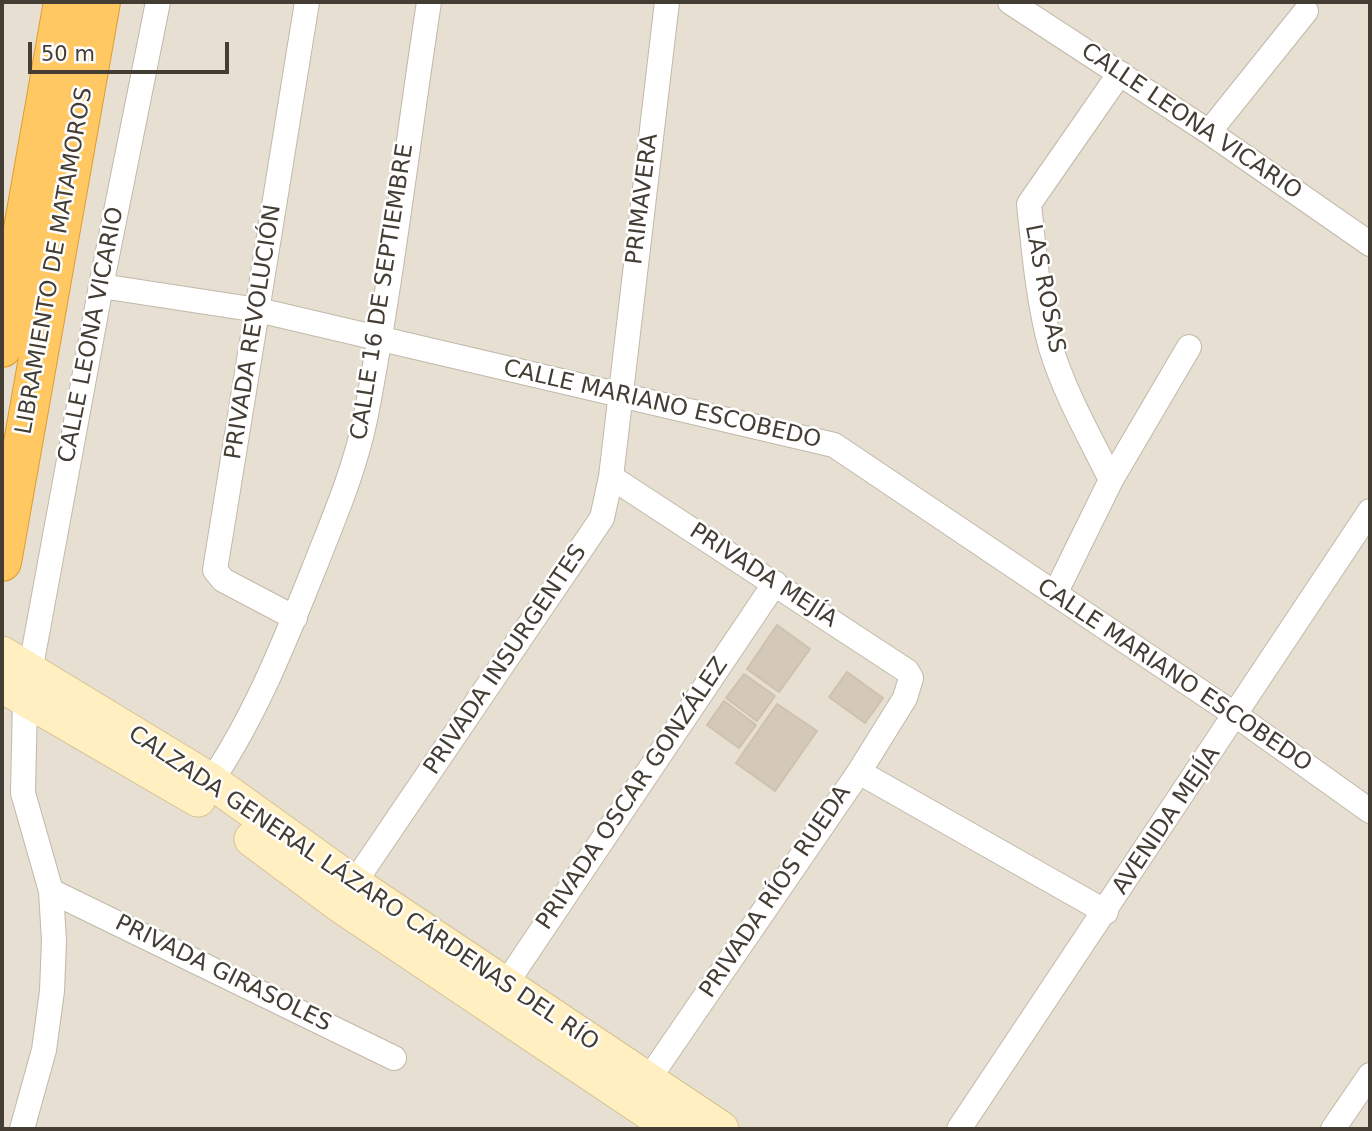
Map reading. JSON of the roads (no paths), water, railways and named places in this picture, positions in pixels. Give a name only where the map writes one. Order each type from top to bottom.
[{"type":"highway","points":[[2,348],[63,2]]},
{"type":"highway","name":"LIBRAMIENTO DE MATAMOROS","points":[[2,562],[101,2]]},
{"type":"street","name":"CALLE LEONA VICARIO","points":[[22,1129],[44,1050],[52,991],[51,891],[23,793],[14,677],[101,286],[159,2]]},
{"type":"street","name":"PRIVADA REVOLUCIÓN","points":[[295,618],[223,580],[215,570],[307,2]]},
{"type":"street","name":"CALLE 16 DE SEPTIEMBRE","points":[[205,790],[233,747],[295,618],[344,494],[366,417],[429,2]]},
{"type":"street","name":"PRIMAVERA","points":[[618,396],[667,2]]},
{"type":"street","name":"CALLE LEONA VICARIO","points":[[1010,2],[1209,132],[1370,244]]},
{"type":"street","points":[[1209,132],[1306,11]]},
{"type":"street","name":"LAS ROSAS","points":[[1111,480],[1080,418],[1051,348],[1038,282],[1029,204],[1120,73]]},
{"type":"street","name":"CALLE MARIANO ESCOBEDO","points":[[101,286],[258,310],[618,396],[834,444],[1237,716],[1370,811]]},
{"type":"street","points":[[1055,594],[1111,480],[1189,348]]},
{"type":"street","name":"PRIVADA INSURGENTES","points":[[346,894],[603,518],[611,477],[618,396]]},
{"type":"street","name":"PRIVADA MEJÍA","points":[[611,477],[907,671],[911,678]]},
{"type":"street","name":"AVENIDA MEJÍA","points":[[959,1129],[1237,716],[1370,511]]},
{"type":"street","name":"PRIVADA OSCAR GONZÁLEZ","points":[[498,995],[775,583]]},
{"type":"street","name":"CALZADA GENERAL LÁZARO CÁRDENAS DEL RÍO","points":[[14,677],[205,790],[346,894],[640,1092],[721,1129]]},
{"type":"street","name":"PRIVADA RÍOS RUEDA","points":[[640,1092],[859,772],[905,698],[911,678]]},
{"type":"street","points":[[859,772],[1106,912]]},
{"type":"street","name":"PRIVADA GIRASOLES","points":[[51,891],[394,1058]]},
{"type":"street","points":[[1333,1129],[1370,1075]]},
{"type":"street","name":"CALZADA GENERAL LÁZARO CÁRDENAS DEL RÍO","points":[[640,1092],[674,1129]]}]
